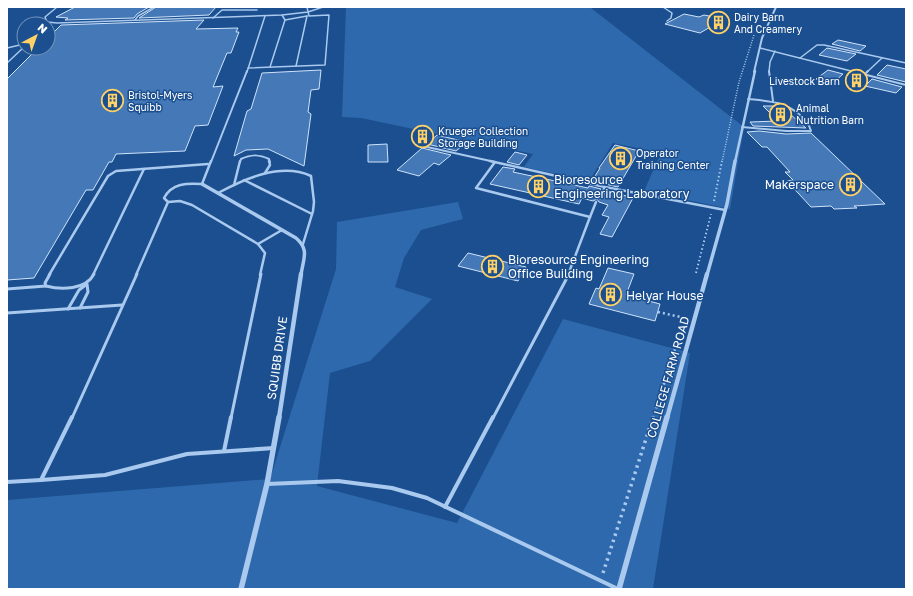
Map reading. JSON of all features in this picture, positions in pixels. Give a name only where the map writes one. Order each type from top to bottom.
[{"type":"street","name":"COLLEGE FARM ROAD","points":[[619,589],[725,210],[762,38],[776,7]]},
{"type":"street","points":[[202,184],[282,230],[303,244]]},
{"type":"street","name":"SQUIBB DRIVE","points":[[241,589],[268,484],[304,250],[303,244]]},
{"type":"lane","points":[[47,16],[57,7]]},
{"type":"lane","points":[[135,20],[138,16],[154,7]]},
{"type":"lane","points":[[296,66],[308,16],[307,7]]},
{"type":"lane","points":[[56,23],[282,15],[308,12],[323,7]]},
{"type":"lane","points":[[663,7],[672,13],[671,18],[667,21]]},
{"type":"lane","points":[[213,18],[222,10],[258,10]]},
{"type":"lane","points":[[270,67],[285,20],[282,15]]},
{"type":"lane","points":[[168,202],[164,198],[166,193],[171,188],[181,184],[202,184],[208,164],[248,68],[265,16]]},
{"type":"lane","points":[[248,68],[325,65],[329,16],[308,16],[285,20]]},
{"type":"lane","points":[[800,58],[817,45],[906,63]]},
{"type":"lane","points":[[760,48],[906,85]]},
{"type":"lane","points":[[773,101],[769,66],[771,57],[775,52]]},
{"type":"lane","points":[[7,63],[16,55]]},
{"type":"lane","points":[[865,74],[882,58]]},
{"type":"lane","points":[[742,127],[780,131],[811,131],[810,125],[796,110],[786,104],[773,101],[748,99]]},
{"type":"lane","points":[[418,145],[606,187],[725,210]]},
{"type":"lane","points":[[234,185],[241,159],[249,155],[264,155],[269,159],[270,165],[265,173]]},
{"type":"lane","points":[[494,162],[476,188],[590,217]]},
{"type":"lane","points":[[46,286],[45,283],[108,176],[116,171],[208,164]]},
{"type":"lane","points":[[68,309],[79,290],[91,280],[144,170]]},
{"type":"lane","points":[[218,193],[244,180],[265,173],[303,172],[311,176],[314,202],[303,244]]},
{"type":"lane","points":[[244,180],[312,214]]},
{"type":"lane","points":[[600,196],[606,187]]},
{"type":"lane","points":[[168,202],[180,201],[192,205],[258,244],[265,253],[224,451]]},
{"type":"lane","points":[[41,480],[109,340],[122,305],[132,286],[168,202]]},
{"type":"lane","points":[[445,507],[570,272],[596,202]]},
{"type":"lane","points":[[258,244],[282,230]]},
{"type":"lane","points":[[7,289],[87,284]]},
{"type":"lane","points":[[80,308],[88,292],[87,284]]},
{"type":"lane","points":[[7,313],[122,305]]},
{"type":"lane","points":[[7,482],[105,475],[187,454],[274,448]]},
{"type":"lane","points":[[268,484],[338,481],[392,488],[427,498],[619,589]]},
{"type":"path","points":[[696,274],[713,207],[739,82],[755,33]]},
{"type":"path","points":[[682,326],[687,311]]},
{"type":"path","points":[[658,312],[685,318]]},
{"type":"path","points":[[600,581],[678,341]]},
{"type":"shaded area","points":[[346,7],[591,8],[744,127],[730,209],[644,191],[661,153],[613,143],[589,181],[524,167],[533,154],[361,118],[342,117]]},
{"type":"shaded area","points":[[458,202],[463,219],[421,230],[404,258],[395,287],[432,299],[370,361],[330,373],[317,486],[457,523],[563,319],[690,353],[653,589],[7,589],[7,500],[270,479],[336,269],[337,222]]},
{"type":"building","points":[[75,7],[149,7],[137,14],[134,18],[65,20],[68,18],[56,17]]},
{"type":"building","points":[[156,7],[216,7],[209,15],[139,18]]},
{"type":"building","name":"Dairy Barn And Creamery","points":[[684,14],[699,17],[704,15],[724,19],[700,33],[665,24]]},
{"type":"building","name":"Bristol-Myers Squibb","points":[[204,20],[196,29],[238,28],[236,32],[239,32],[231,53],[227,53],[213,87],[223,86],[208,125],[195,126],[185,151],[116,154],[112,162],[109,162],[93,190],[86,190],[34,278],[7,280],[7,79],[30,56],[56,56],[56,30],[61,25]]},
{"type":"building","points":[[838,40],[866,46],[860,51],[832,44]]},
{"type":"building","points":[[827,48],[856,54],[847,61],[819,55]]},
{"type":"building","points":[[887,65],[906,69],[906,82],[877,75]]},
{"type":"building","points":[[321,70],[319,89],[311,90],[308,112],[311,114],[304,166],[268,149],[246,150],[234,156],[247,111],[251,109],[262,73]]},
{"type":"building","points":[[828,70],[843,74],[833,83],[816,79]]},
{"type":"building","points":[[872,79],[902,87],[896,93],[865,86]]},
{"type":"building","name":"Animal Nutrition Barn","points":[[763,106],[777,106],[783,108],[806,128],[753,126],[750,122],[778,121]]},
{"type":"building","points":[[759,131],[786,134],[811,133],[885,204],[854,206],[857,208],[834,209],[831,206],[811,207],[787,181],[793,180],[785,172],[790,172],[767,147],[762,147],[747,132]]},
{"type":"building","points":[[437,135],[467,142],[456,151],[427,144]]},
{"type":"building","points":[[387,144],[388,162],[368,162],[368,145]]},
{"type":"building","name":"Operator Training Center","points":[[615,145],[639,151],[618,187],[592,181],[599,168]]},
{"type":"building","points":[[422,148],[451,155],[439,165],[434,163],[419,176],[397,170]]},
{"type":"building","points":[[515,152],[527,155],[519,165],[507,162]]},
{"type":"building","points":[[503,167],[515,169],[513,172],[588,188],[589,186],[601,189],[597,196],[600,199],[606,190],[633,198],[612,237],[600,234],[609,217],[602,215],[608,205],[599,202],[597,199],[593,201],[582,198],[579,204],[490,184]]},
{"type":"building","name":"Bioresource Engineering Office Building","points":[[468,253],[526,267],[518,281],[458,266]]},
{"type":"building","name":"Helyar House","points":[[608,268],[634,274],[626,295],[660,304],[655,321],[589,304],[596,288],[599,289]]},
{"type":"place","name":"Dairy Barn And Creamery","points":[[718,23]]},
{"type":"place","name":"Livestock Barn","points":[[856,81]]},
{"type":"place","name":"Bristol-Myers Squibb","points":[[112,101]]},
{"type":"place","name":"Animal Nutrition Barn","points":[[780,114]]},
{"type":"place","name":"Krueger Collection Storage Building","points":[[423,137]]},
{"type":"place","name":"Operator Training Center","points":[[620,159]]},
{"type":"place","name":"Makerspace","points":[[850,184]]},
{"type":"place","name":"Bioresource Engineering Laboratory","points":[[539,186]]},
{"type":"place","name":"Bioresource Engineering Office Building","points":[[492,266]]},
{"type":"place","name":"Helyar House","points":[[610,295]]}]
